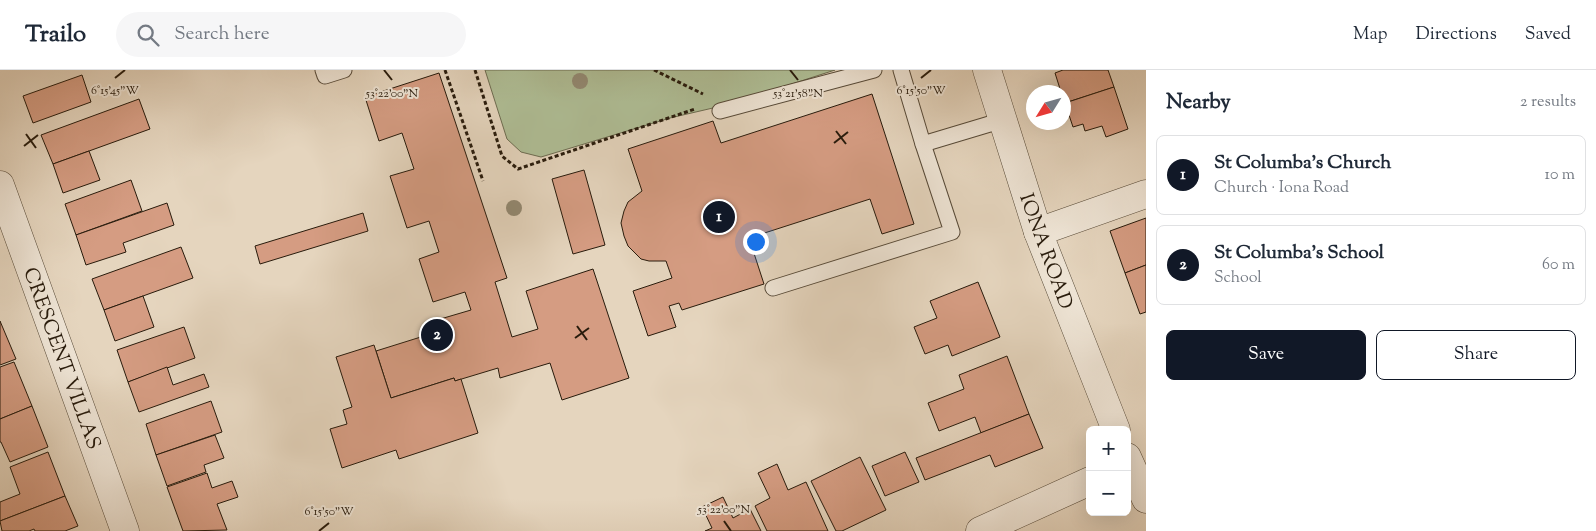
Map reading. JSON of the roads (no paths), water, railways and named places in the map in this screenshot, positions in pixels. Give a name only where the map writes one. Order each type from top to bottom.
[{"type":"street","name":"IONA ROAD","points":[[987,70],[1038,232],[1114,426]]},
{"type":"street","name":"CRESCENT VILLAS","points":[[0,185],[125,531]]},
{"type":"street","points":[[1038,232],[1146,194]]},
{"type":"street","points":[[1131,467],[1146,499]]},
{"type":"street","points":[[980,531],[1086,483]]},
{"type":"lane","points":[[323,70],[325,76],[344,70]]},
{"type":"lane","points":[[719,106],[874,70]]},
{"type":"lane","points":[[773,288],[952,232],[901,70]]},
{"type":"lane","points":[[923,144],[1003,120]]},
{"type":"place","name":"St Columba's Church","points":[[719,217]]},
{"type":"place","name":"St Columba's School","points":[[437,335]]}]
